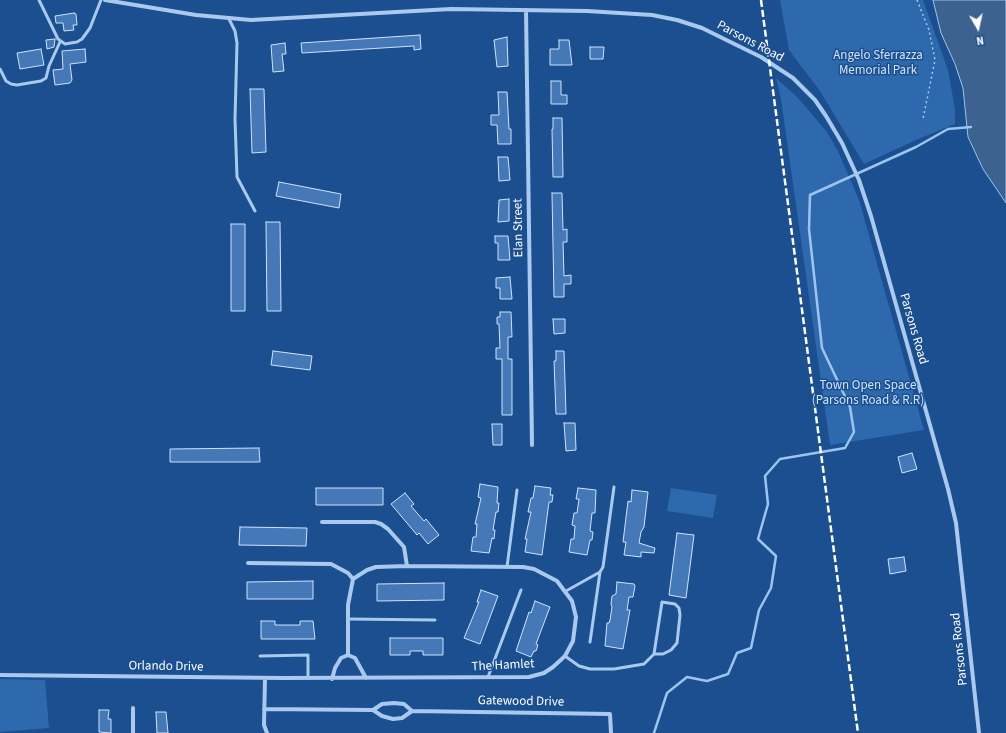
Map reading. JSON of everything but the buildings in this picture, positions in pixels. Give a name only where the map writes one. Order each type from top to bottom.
[{"type":"street","name":"Parsons Road","points":[[106,0],[229,19],[272,20],[451,9],[526,10],[652,15],[687,23],[740,46],[781,68],[808,93],[826,116],[859,180],[871,216],[952,504],[979,733]]},
{"type":"street","name":"Elan Street","points":[[526,10],[532,445]]},
{"type":"street","points":[[322,522],[375,522],[381,524],[388,529],[404,547],[407,566]]},
{"type":"street","points":[[248,563],[331,564],[348,573],[353,579],[350,589],[348,619],[348,655]]},
{"type":"street","name":"The Hamlet","points":[[332,678],[536,676],[553,667],[566,656],[573,641],[576,617],[572,601],[557,581],[542,572],[523,567],[376,567],[367,570],[353,579]]},
{"type":"street","points":[[332,678],[335,668],[341,658],[348,655],[356,658],[366,678]]},
{"type":"street","name":"Orlando Drive","points":[[0,675],[332,678]]},
{"type":"street","points":[[265,678],[264,725],[266,733]]},
{"type":"street","name":"Gatewood Drive","points":[[373,710],[382,704],[394,703],[404,704],[412,711]]},
{"type":"street","points":[[133,708],[133,733]]},
{"type":"street","name":"Gatewood Drive","points":[[264,709],[373,710],[382,716],[393,719],[402,718],[412,711],[610,714],[611,733]]},
{"type":"lane","points":[[39,0],[48,22],[60,42],[69,44],[82,40],[90,28],[101,0]]},
{"type":"lane","points":[[229,19],[235,31],[237,43],[235,119],[237,177],[255,211]]},
{"type":"lane","points":[[0,69],[6,81],[11,84],[17,85],[42,81],[46,78],[49,66],[60,42]]},
{"type":"lane","points":[[590,642],[600,572],[603,567],[614,488]]},
{"type":"lane","points":[[506,567],[517,490]]},
{"type":"lane","points":[[566,591],[600,572]]},
{"type":"lane","points":[[488,677],[521,590]]},
{"type":"lane","points":[[566,656],[579,666],[590,669],[614,669],[644,664],[654,654],[672,650],[677,643],[680,615],[679,608],[675,604],[662,602],[654,654]]},
{"type":"lane","points":[[348,619],[435,620]]},
{"type":"lane","points":[[260,656],[308,656],[308,678]]},
{"type":"path","points":[[917,0],[929,30],[936,60],[923,119]]},
{"type":"green space","name":"Angelo Sferrazza Memorial Park","points":[[780,0],[923,0],[948,70],[955,109],[955,124],[864,164],[820,91],[789,50]]},
{"type":"green space","name":"Town Open Space (Parsons Road & R.R)","points":[[776,78],[798,98],[827,132],[838,151],[859,200],[924,430],[830,445],[781,99]]},
{"type":"green space","points":[[671,488],[717,495],[713,518],[667,511]]},
{"type":"green space","points":[[0,679],[45,680],[49,728],[0,732]]},
{"type":"shaded area","points":[[933,0],[1006,0],[1006,203],[983,169],[968,137],[963,88],[955,64],[941,33]]},
{"type":"waterway","points":[[654,733],[667,693],[687,677],[707,681],[728,674],[737,653],[751,648],[759,610],[771,588],[776,556],[758,539],[768,504],[765,476],[780,459],[845,448],[854,432],[850,407],[822,348],[809,229],[810,195],[916,147],[948,129],[971,127]]},
{"type":"railway","points":[[761,0],[858,733]]}]
